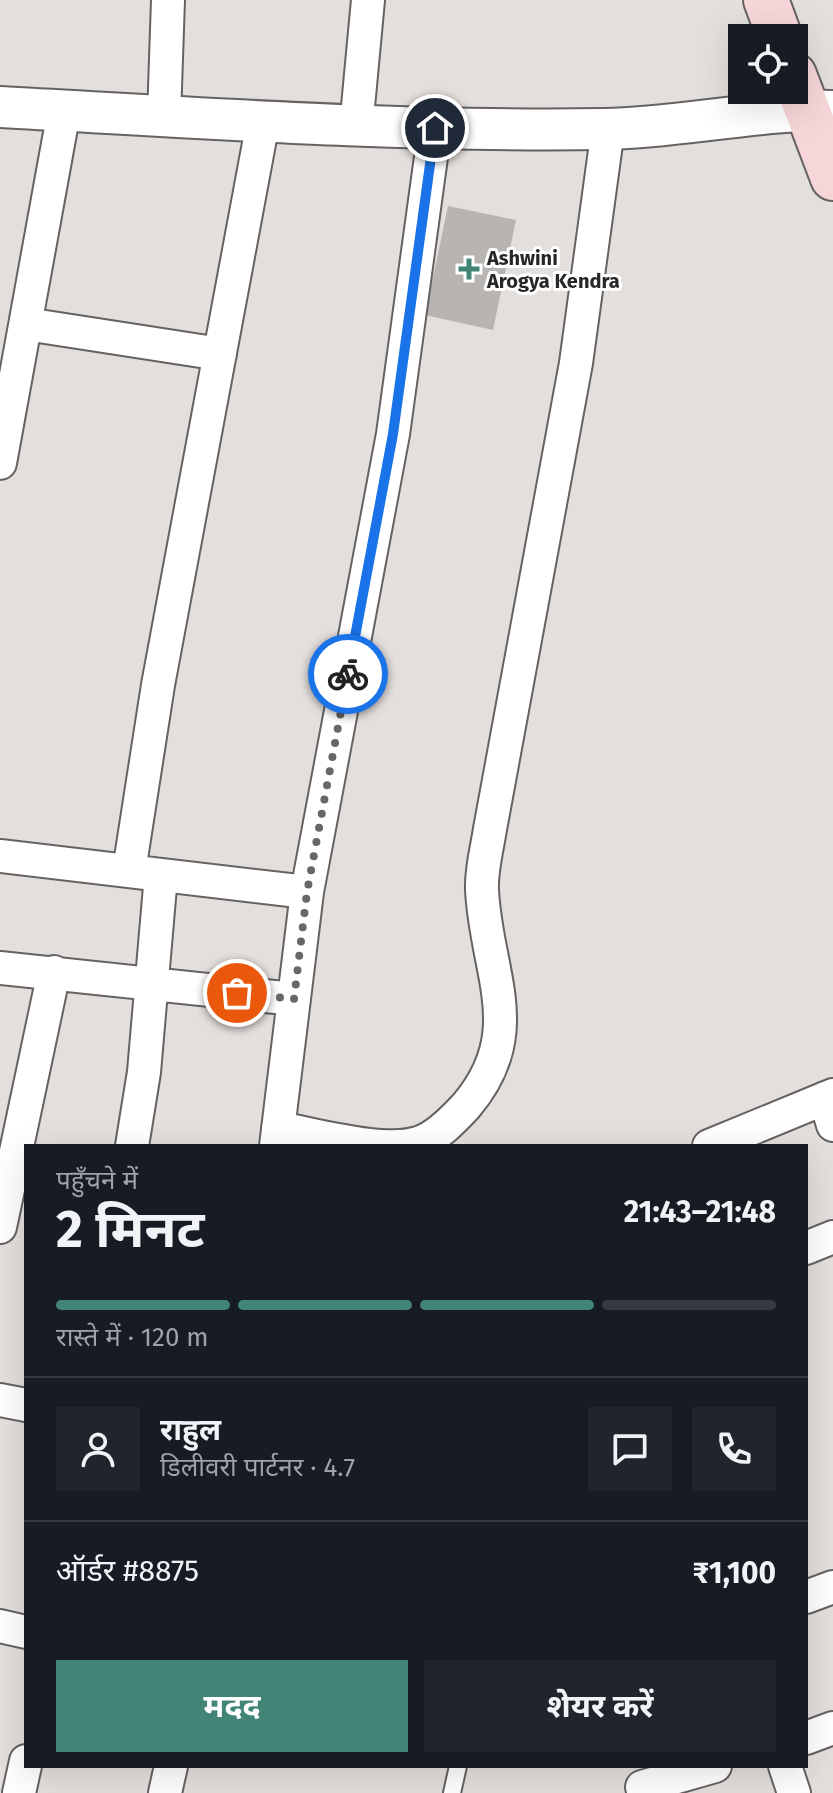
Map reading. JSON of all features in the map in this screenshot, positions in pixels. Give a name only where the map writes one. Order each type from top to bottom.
[{"type":"main road","points":[[766,0],[775,24]]},
{"type":"main road","points":[[812,99],[833,178]]},
{"type":"street","points":[[164,117],[168,0]]},
{"type":"street","points":[[356,128],[368,0]]},
{"type":"street","points":[[0,107],[356,128],[608,129],[735,117],[812,99]]},
{"type":"street","points":[[0,463],[64,111]]},
{"type":"street","points":[[129,871],[158,685],[263,122]]},
{"type":"street","points":[[364,1144],[277,1137],[307,892],[393,434],[435,128]]},
{"type":"street","points":[[409,1144],[419,1143],[453,1120],[482,1086],[492,1067],[501,1035],[501,998],[482,889],[576,363],[608,129]]},
{"type":"street","points":[[26,324],[220,354]]},
{"type":"street","points":[[0,856],[307,892]]},
{"type":"street","points":[[132,1144],[144,1072],[161,875]]},
{"type":"street","points":[[0,968],[294,999]]},
{"type":"street","points":[[25,1144],[54,972]]},
{"type":"street","points":[[715,1144],[830,1106]]},
{"type":"street","points":[[0,1227],[17,1194],[24,1152]]},
{"type":"street","points":[[808,1247],[833,1237]]},
{"type":"street","points":[[0,1400],[24,1405]]},
{"type":"street","points":[[808,1596],[833,1587]]},
{"type":"street","points":[[0,1626],[24,1632]]},
{"type":"street","points":[[808,1737],[833,1728]]},
{"type":"street","points":[[19,1793],[24,1768]]},
{"type":"street","points":[[165,1793],[171,1768]]},
{"type":"street","points":[[641,1782],[706,1768]]},
{"type":"street","points":[[786,1768],[794,1793]]},
{"type":"lane","points":[[452,1793],[458,1768]]},
{"type":"building","points":[[448,206],[516,220],[493,330],[425,315]]},
{"type":"way so far","points":[[237,993],[294,999],[307,892],[348,674]]},
{"type":"place","name":"Ashwini Arogya Kendra","points":[[469,269]]},
{"type":"route","points":[[348,674],[393,434],[435,128]]}]
